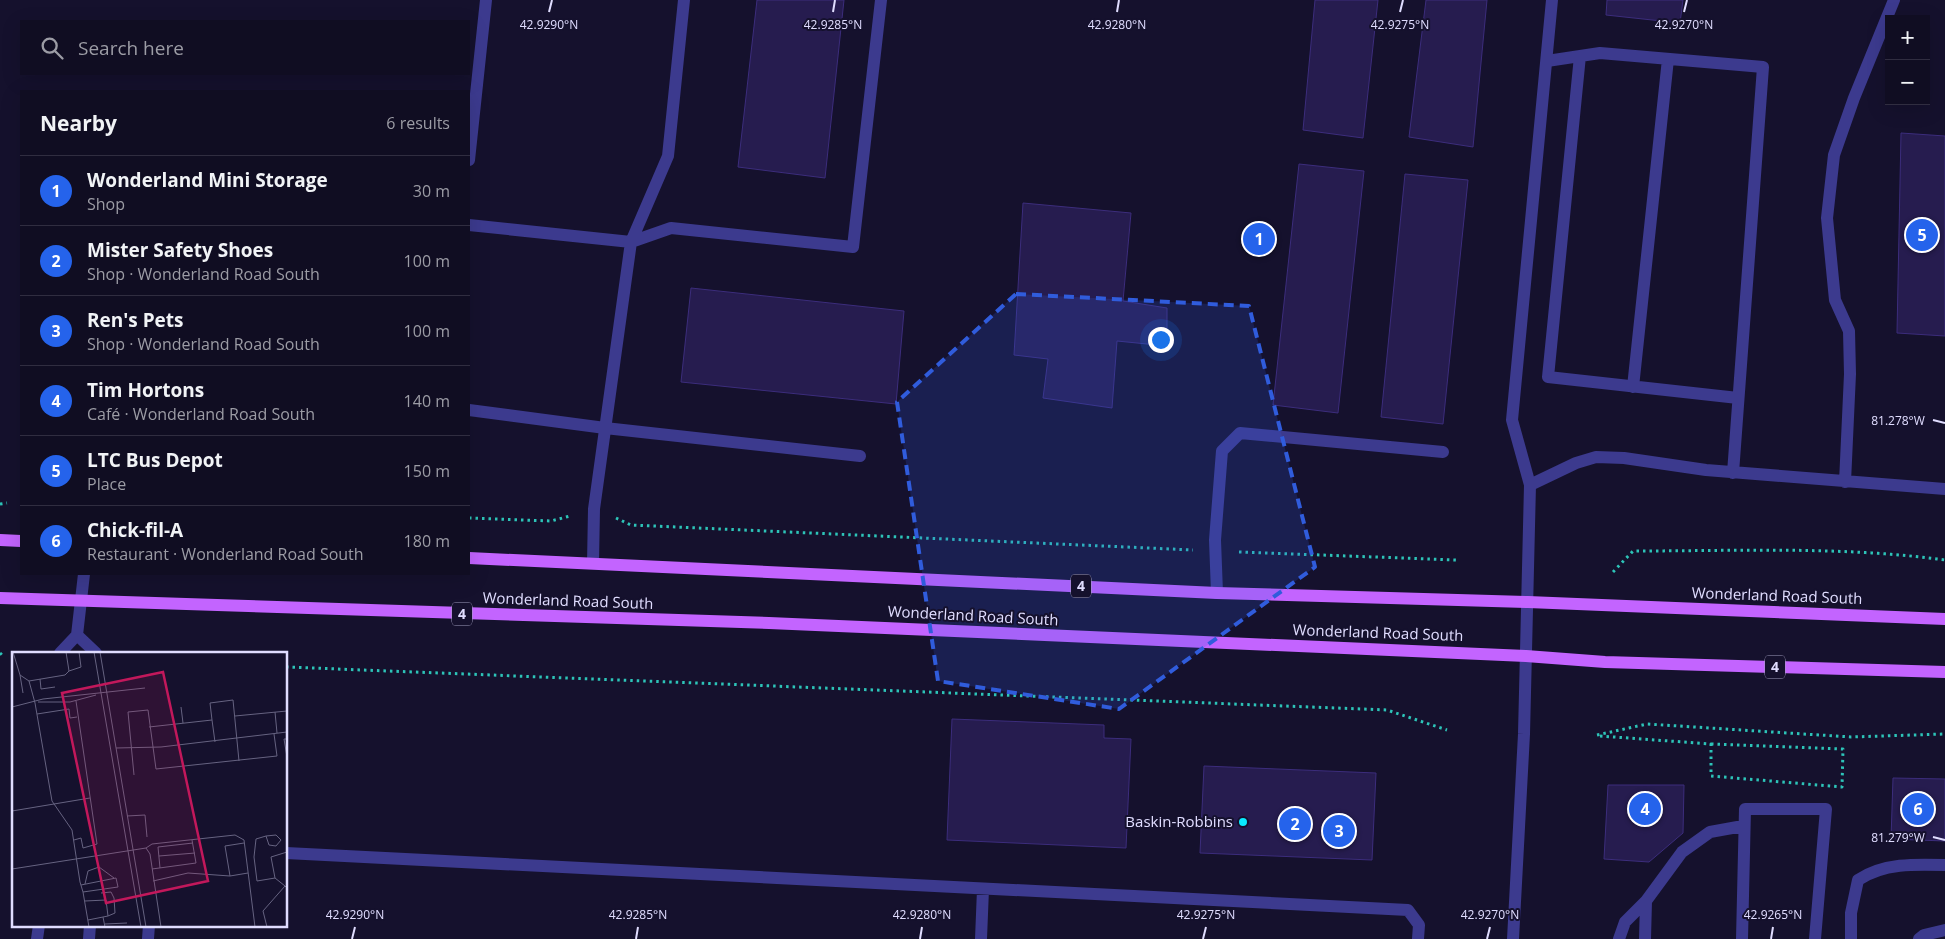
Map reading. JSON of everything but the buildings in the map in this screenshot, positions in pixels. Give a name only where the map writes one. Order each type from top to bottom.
[{"type":"main road","points":[[0,540],[20,541]]},
{"type":"main road","name":"Wonderland Road South","points":[[470,558],[1217,593],[1528,602],[1945,620]]},
{"type":"main road","name":"Wonderland Road South","points":[[0,598],[769,623],[1526,656],[1604,662],[1945,672]]},
{"type":"lane","points":[[470,151],[486,0]]},
{"type":"lane","points":[[593,563],[594,509],[631,242],[668,156],[684,0]]},
{"type":"lane","points":[[470,225],[631,242],[671,228],[853,247],[881,0]]},
{"type":"lane","points":[[1513,939],[1524,734],[1530,485],[1512,420],[1552,0]]},
{"type":"lane","points":[[1845,482],[1850,374],[1848,330],[1835,300],[1827,218],[1834,155],[1854,98],[1894,0]]},
{"type":"lane","points":[[1547,61],[1600,52],[1763,67],[1733,473]]},
{"type":"lane","points":[[1580,56],[1548,377],[1738,398]]},
{"type":"lane","points":[[1634,387],[1668,59]]},
{"type":"lane","points":[[470,410],[606,428],[860,456]]},
{"type":"lane","points":[[1217,593],[1216,551],[1222,451],[1240,434],[1443,452]]},
{"type":"lane","points":[[1530,485],[1576,463],[1596,457],[1624,458],[1733,473],[1945,489]]},
{"type":"lane","points":[[61,652],[77,635],[84,575]]},
{"type":"lane","points":[[77,635],[95,652]]},
{"type":"lane","points":[[1742,939],[1743,826],[1745,809],[1826,809],[1815,939]]},
{"type":"lane","points":[[1619,939],[1625,922],[1646,901],[1682,852],[1710,832],[1743,826]]},
{"type":"lane","points":[[288,853],[1408,910],[1419,925],[1418,939]]},
{"type":"lane","points":[[1850,939],[1851,912],[1858,880],[1872,870],[1914,864],[1945,865]]},
{"type":"lane","points":[[981,939],[983,888]]},
{"type":"lane","points":[[1645,939],[1646,901]]},
{"type":"lane","points":[[37,939],[39,926]]},
{"type":"lane","points":[[89,939],[90,926]]},
{"type":"lane","points":[[148,939],[149,926]]},
{"type":"lane","points":[[1919,939],[1924,935],[1945,930]]},
{"type":"path","points":[[0,504],[7,503]]},
{"type":"path","points":[[470,518],[551,521],[594,509],[631,525],[1456,560]]},
{"type":"path","points":[[1613,572],[1633,551],[1780,550],[1909,555],[1945,560]]},
{"type":"path","points":[[288,667],[1387,710],[1447,730]]},
{"type":"path","points":[[1711,744],[1711,776],[1842,787],[1843,749],[1711,744],[1597,735],[1648,724],[1851,736],[1945,734]]},
{"type":"highlighted area","points":[[1016,294],[1249,306],[1315,567],[1119,709],[938,681],[897,402]]},
{"type":"place","name":"LTC Bus Depot","points":[[1922,235]]},
{"type":"place","name":"Wonderland Mini Storage","points":[[1259,239]]},
{"type":"place","name":"Tim Hortons","points":[[1645,809]]},
{"type":"place","name":"Chick-fil-A","points":[[1918,809]]},
{"type":"place","name":"Baskin-Robbins","points":[[1243,822]]},
{"type":"place","name":"Mister Safety Shoes","points":[[1295,824]]},
{"type":"place","name":"Ren's Pets","points":[[1339,831]]}]
